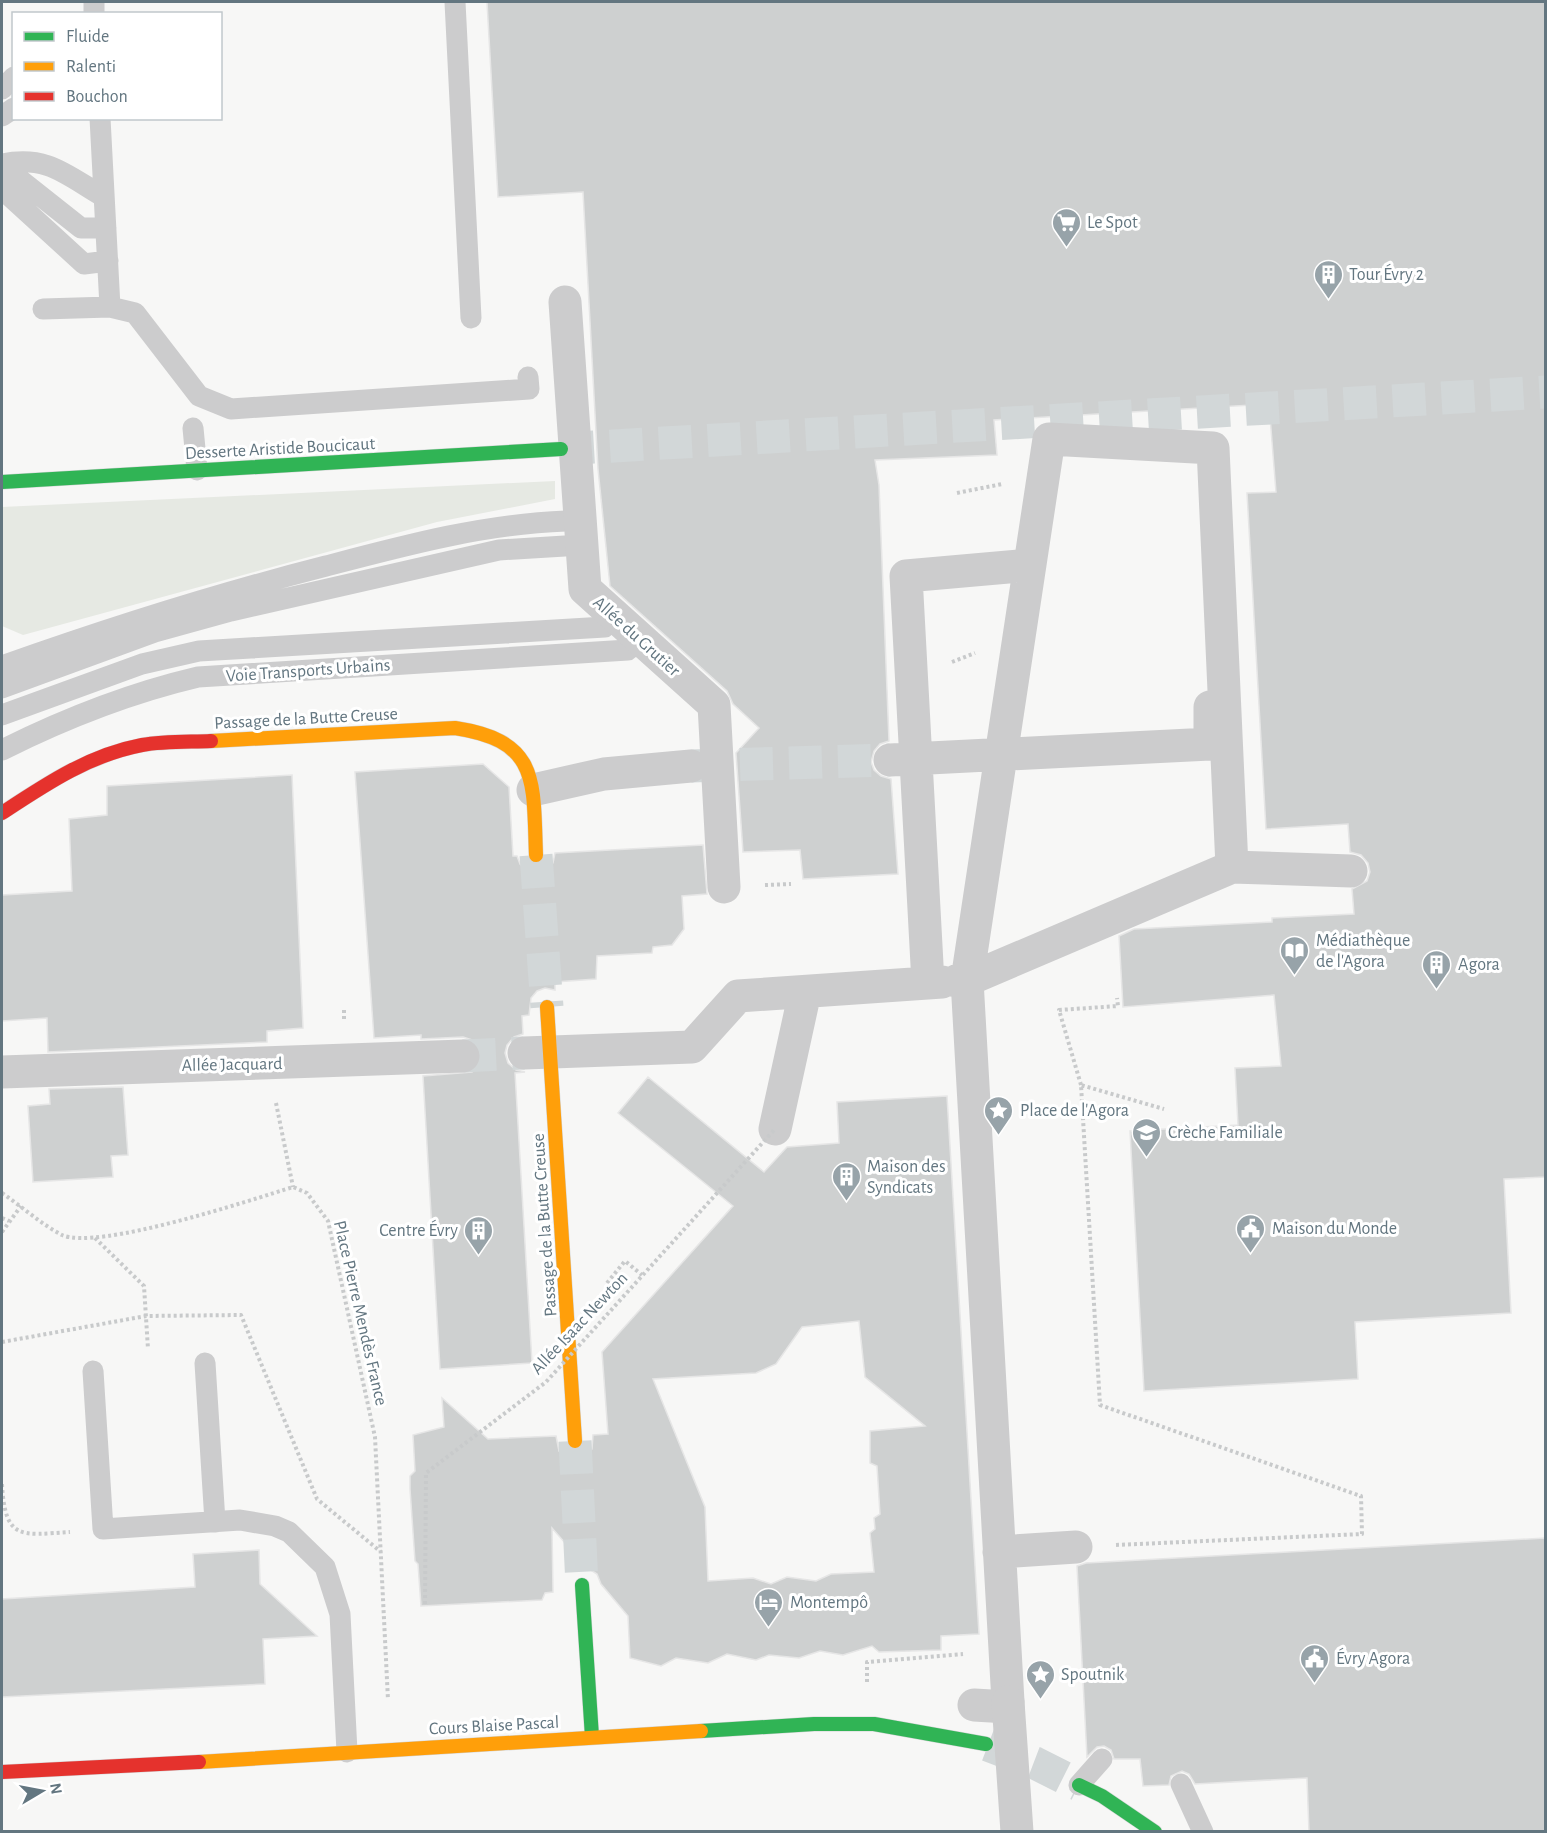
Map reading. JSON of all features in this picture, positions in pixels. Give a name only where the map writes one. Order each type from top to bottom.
[{"type":"street","name":"Allée du Grutier","points":[[565,302],[585,589],[714,705],[723,887]]},
{"type":"street","points":[[948,982],[1001,755],[1049,439],[1213,448],[1232,867]]},
{"type":"street","name":"Desserte Aristide Boucicaut","points":[[2,482],[561,449]]},
{"type":"street","points":[[1017,1832],[999,1552],[948,982],[902,760],[910,678],[906,576],[1030,565]]},
{"type":"street","points":[[902,760],[1210,744],[1210,675]]},
{"type":"street","name":"Passage de la Butte Creuse","points":[[2,813],[48,782],[95,758],[142,746],[455,728],[482,730],[508,742],[524,763],[533,789],[536,855]]},
{"type":"street","points":[[533,789],[604,774],[691,766]]},
{"type":"street","points":[[537,1053],[692,1047],[738,996],[948,982],[1232,867],[1351,871]]},
{"type":"street","points":[[775,1129],[805,992]]},
{"type":"street","name":"Passage de la Butte Creuse","points":[[548,1007],[537,1053],[575,1441]]},
{"type":"street","name":"Allée Jacquard","points":[[2,1072],[463,1056]]},
{"type":"street","points":[[999,1552],[1076,1547]]},
{"type":"street","points":[[582,1585],[592,1737]]},
{"type":"street","points":[[974,1705],[1008,1705]]},
{"type":"street","name":"Cours Blaise Pascal","points":[[2,1772],[814,1724],[874,1725],[986,1744]]},
{"type":"street","points":[[1079,1785],[1102,1796],[1155,1832]]},
{"type":"lane","points":[[455,2],[471,318]]},
{"type":"lane","points":[[100,120],[110,307]]},
{"type":"lane","points":[[2,164],[23,160],[44,163],[104,197]]},
{"type":"lane","points":[[2,170],[9,171],[81,228],[106,228]]},
{"type":"lane","points":[[2,189],[84,264],[108,261]]},
{"type":"lane","points":[[43,309],[110,307],[135,313],[199,396],[231,409],[529,389],[528,376]]},
{"type":"lane","points":[[193,428],[197,470]]},
{"type":"lane","points":[[2,666],[211,596],[436,537],[522,523],[566,520]]},
{"type":"lane","points":[[2,688],[155,632],[231,611],[499,550],[565,546]]},
{"type":"lane","name":"Voie Transports Urbains","points":[[2,715],[142,664],[199,651],[605,627]]},
{"type":"lane","name":"Voie Transports Urbains","points":[[2,750],[35,733],[147,689],[198,677],[628,650]]},
{"type":"lane","points":[[205,1363],[215,1522]]},
{"type":"lane","points":[[93,1371],[103,1530],[240,1520],[274,1526],[302,1542],[325,1567],[340,1614],[347,1752]]},
{"type":"lane","points":[[1079,1785],[1102,1759]]},
{"type":"lane","points":[[1181,1784],[1203,1832]]},
{"type":"path","points":[[910,678],[982,650]]},
{"type":"path","points":[[1076,1547],[1362,1534],[1361,1496],[1100,1405],[1081,1085],[1059,1010],[1118,1006],[1117,998]]},
{"type":"path","points":[[1081,1085],[1164,1109]]},
{"type":"path","points":[[2,1193],[63,1236],[95,1238],[162,1226],[292,1187],[275,1099]]},
{"type":"path","name":"Allée Isaac Newton","points":[[425,1604],[426,1473],[546,1382],[775,1129]]},
{"type":"path","name":"Place Pierre Mendès France","points":[[292,1187],[307,1193],[328,1221],[375,1437],[388,1700]]},
{"type":"path","points":[[2,1232],[21,1206]]},
{"type":"path","points":[[2,1218],[9,1221]]},
{"type":"path","points":[[95,1238],[144,1286],[148,1349]]},
{"type":"path","points":[[2,1484],[6,1517],[18,1531],[27,1535]]},
{"type":"path","points":[[867,1682],[867,1662],[968,1653]]},
{"type":"shaded area","points":[[555,481],[555,499],[437,522],[23,635],[2,626],[2,507]]},
{"type":"building","points":[[487,2],[1545,2],[1545,1177],[1504,1179],[1511,1313],[1355,1322],[1358,1379],[1144,1391],[1130,1131],[1238,1125],[1235,1068],[1281,1066],[1274,995],[1123,1007],[1119,936],[1134,929],[1272,922],[1272,918],[1354,914],[1352,889],[1367,881],[1370,872],[1368,863],[1361,855],[1350,852],[1348,824],[1266,829],[1247,493],[1276,492],[1269,404],[994,420],[997,455],[875,460],[879,485],[889,741],[880,744],[874,751],[871,762],[874,770],[881,776],[891,779],[898,874],[803,879],[800,850],[743,852],[736,753],[759,728],[733,704],[727,691],[610,586],[598,469],[583,192],[498,197]]},
{"type":"building","points":[[483,764],[509,787],[513,856],[517,856],[520,864],[527,871],[537,874],[546,871],[553,863],[555,853],[703,845],[707,894],[682,896],[684,929],[672,945],[653,947],[652,953],[597,956],[596,979],[555,982],[555,990],[545,988],[537,991],[531,998],[529,1015],[522,1016],[523,1034],[514,1037],[507,1045],[505,1053],[508,1063],[516,1070],[525,1072],[515,1073],[532,1363],[440,1369],[423,1076],[472,1072],[480,1064],[482,1055],[479,1047],[472,1040],[463,1037],[421,1039],[421,1035],[374,1038],[355,772]]},
{"type":"building","points":[[292,775],[303,1028],[267,1031],[267,1042],[48,1052],[47,1018],[2,1021],[2,895],[72,891],[69,819],[107,815],[107,786]]},
{"type":"building","points":[[648,1077],[764,1172],[787,1147],[839,1143],[837,1102],[947,1096],[979,1634],[941,1636],[941,1650],[879,1652],[872,1646],[843,1655],[820,1651],[799,1658],[769,1655],[756,1660],[727,1654],[708,1663],[676,1658],[661,1666],[630,1658],[628,1616],[601,1584],[597,1574],[586,1567],[552,1528],[553,1592],[545,1593],[542,1600],[421,1606],[410,1489],[410,1476],[415,1471],[413,1435],[444,1427],[442,1398],[488,1439],[556,1436],[559,1451],[566,1457],[576,1460],[585,1457],[592,1449],[593,1435],[608,1434],[602,1352],[733,1206],[618,1113]],"holes":[[[859,1321],[865,1377],[925,1426],[870,1431],[870,1463],[877,1466],[880,1514],[874,1518],[875,1529],[870,1533],[874,1572],[831,1574],[816,1581],[787,1577],[771,1584],[753,1578],[708,1581],[705,1507],[653,1379],[756,1373],[776,1364],[802,1327]]]},
{"type":"building","points":[[123,1087],[128,1155],[111,1156],[113,1177],[33,1182],[28,1106],[50,1104],[49,1089]]},
{"type":"building","name":"Évry Agora","points":[[1545,1538],[1545,1832],[1309,1832],[1307,1778],[1195,1784],[1189,1774],[1182,1771],[1171,1776],[1169,1785],[1143,1786],[1140,1759],[1114,1759],[1111,1750],[1104,1746],[1097,1747],[1087,1757],[1077,1566],[1086,1563]]},
{"type":"building","points":[[259,1550],[260,1584],[317,1636],[263,1639],[265,1684],[2,1697],[2,1599],[195,1587],[193,1554]]},
{"type":"tunnel","points":[[561,449],[1546,392]]},
{"type":"tunnel","points":[[691,766],[890,760]]},
{"type":"tunnel","points":[[536,855],[547,1007]]},
{"type":"tunnel","points":[[463,1056],[524,1053]]},
{"type":"tunnel","points":[[575,1441],[582,1585]]},
{"type":"tunnel","points":[[988,1745],[1035,1763],[1079,1785]]},
{"type":"traffic: fast","points":[[2,482],[561,449]]},
{"type":"traffic: fast","points":[[582,1585],[592,1737]]},
{"type":"traffic: fast","points":[[701,1731],[814,1724],[874,1724],[986,1744]]},
{"type":"traffic: fast","points":[[1079,1785],[1102,1796],[1155,1832]]},
{"type":"traffic: slow","points":[[211,741],[455,728],[483,734],[503,743],[517,754],[526,769],[534,806],[536,855]]},
{"type":"traffic: slow","points":[[547,1007],[575,1441]]},
{"type":"traffic: slow","points":[[199,1762],[701,1731]]},
{"type":"traffic: jam","points":[[2,813],[52,781],[104,756],[142,745],[211,741]]},
{"type":"traffic: jam","points":[[2,1772],[199,1762]]},
{"type":"place","name":"Le Spot","points":[[1066,248]]},
{"type":"place","name":"Tour Évry 2","points":[[1328,300]]},
{"type":"place","name":"Médiathèque de l'Agora","points":[[1295,976]]},
{"type":"place","name":"Agora","points":[[1437,990]]},
{"type":"place","name":"Place de l'Agora","points":[[999,1136]]},
{"type":"place","name":"Crèche Familiale","points":[[1147,1158]]},
{"type":"place","name":"Maison des Syndicats","points":[[846,1202]]},
{"type":"place","name":"Maison du Monde","points":[[1251,1254]]},
{"type":"place","name":"Centre Évry","points":[[479,1256]]},
{"type":"place","name":"Montempô","points":[[769,1628]]},
{"type":"place","name":"Évry Agora","points":[[1315,1684]]},
{"type":"place","name":"Spoutnik","points":[[1040,1700]]}]
